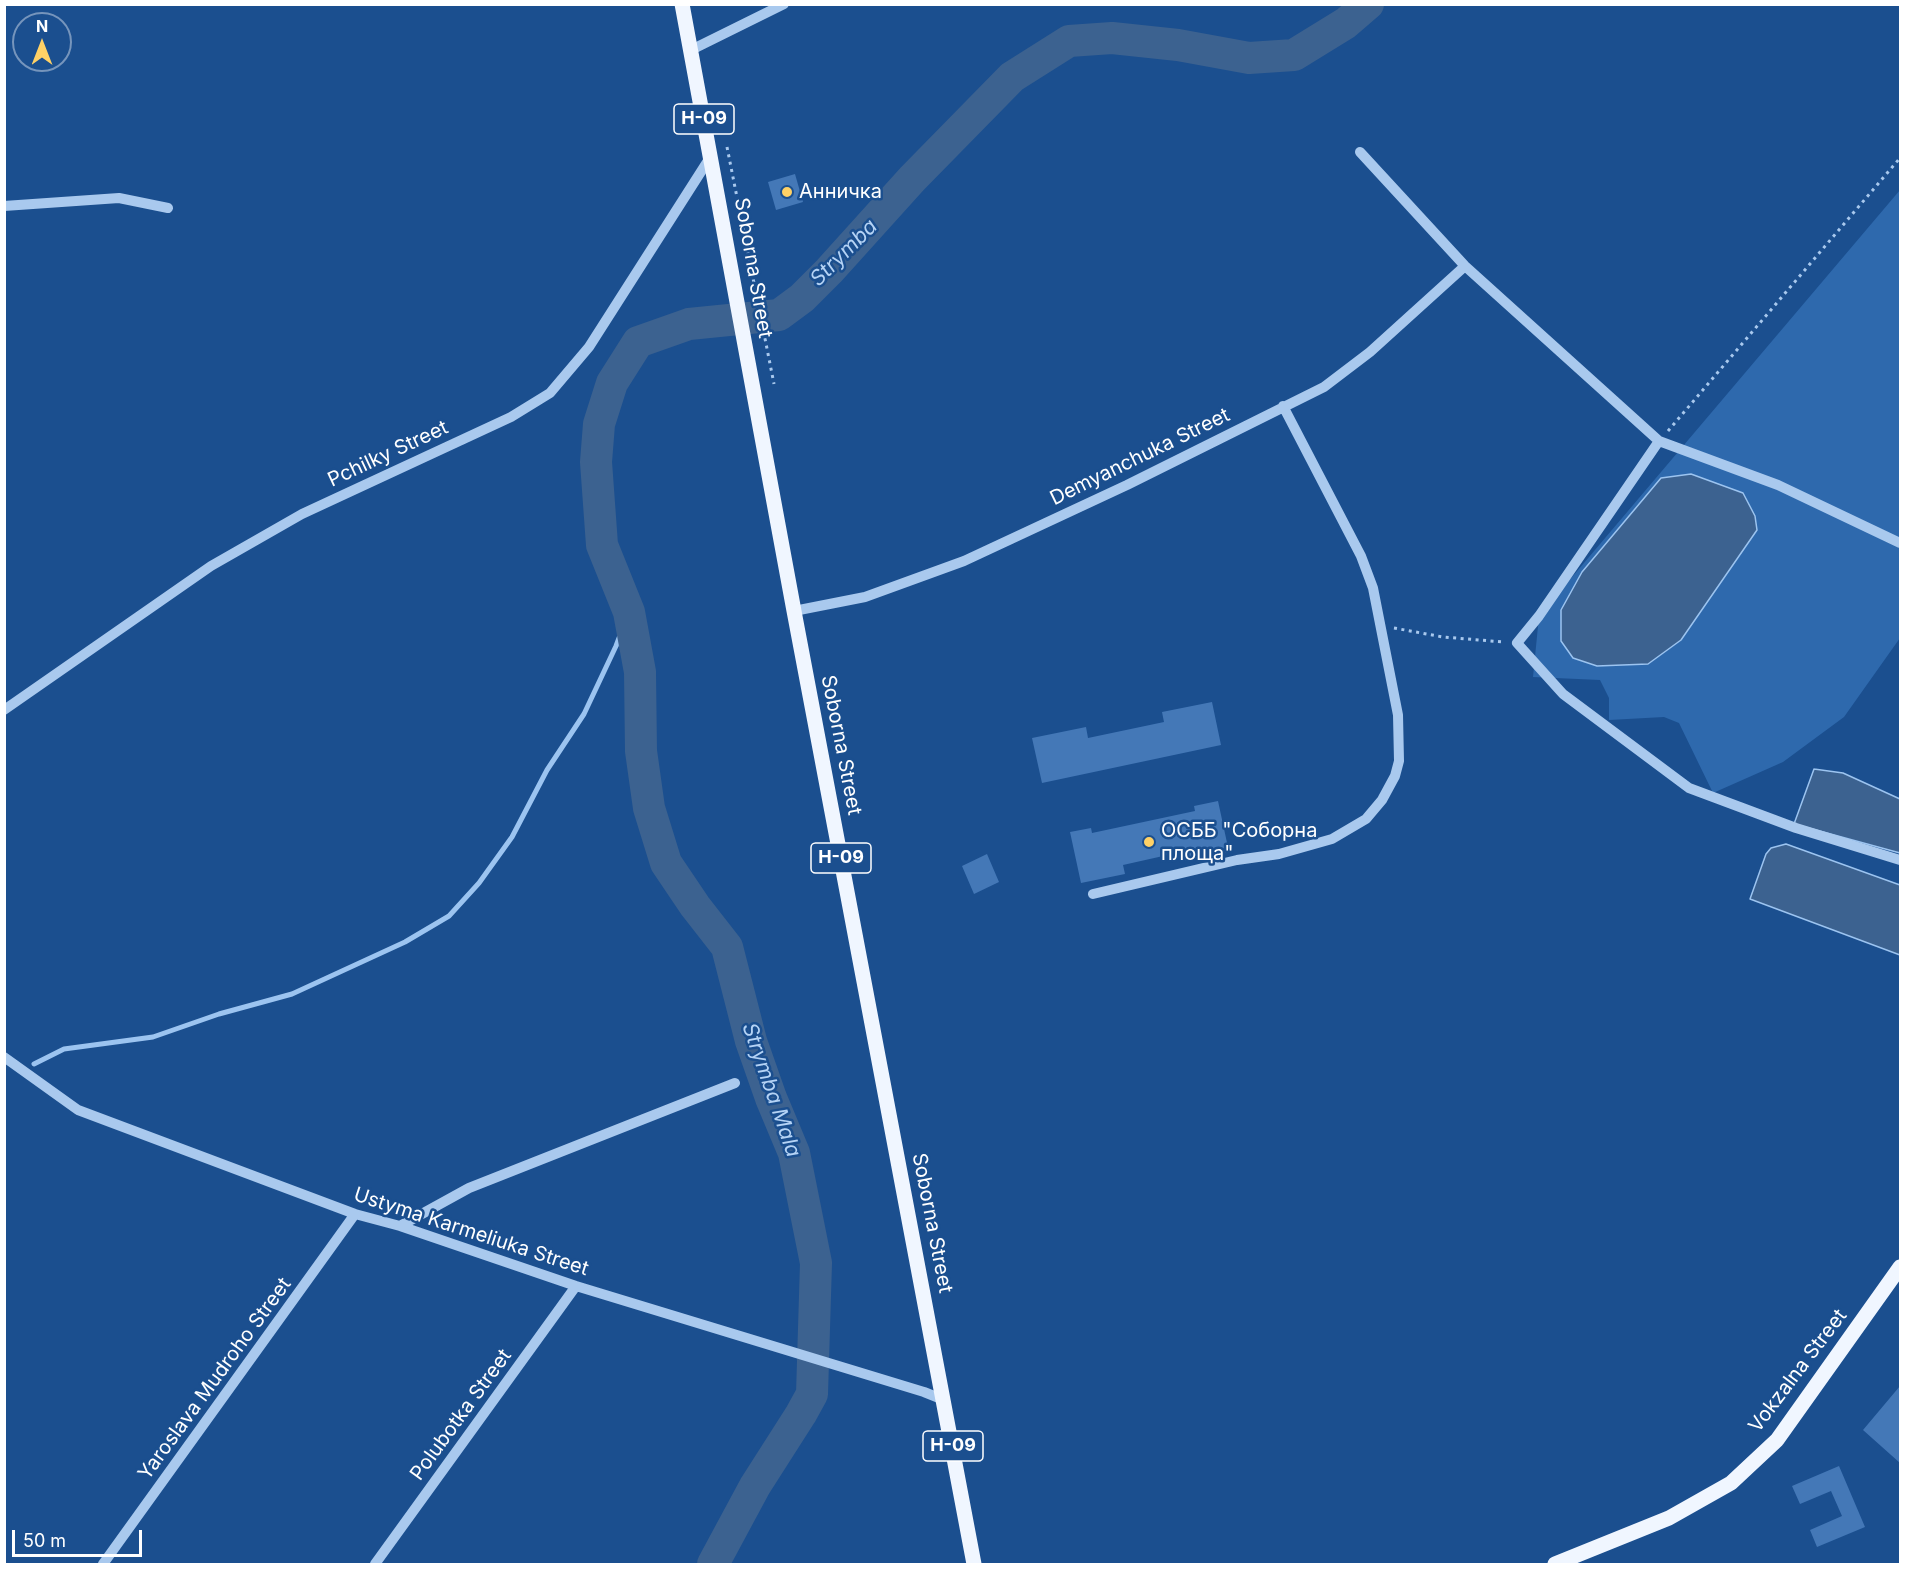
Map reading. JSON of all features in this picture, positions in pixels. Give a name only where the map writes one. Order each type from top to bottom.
[{"type":"main road","name":"Soborna Street","points":[[682,4],[974,1564]]},
{"type":"main road","name":"Vokzalna Street","points":[[1555,1564],[1669,1518],[1731,1483],[1777,1440],[1900,1267]]},
{"type":"street","points":[[691,51],[784,4]]},
{"type":"street","points":[[1360,152],[1465,266],[1659,441],[1778,485],[1900,543]]},
{"type":"street","name":"Pchilky Street","points":[[4,710],[211,566],[302,514],[512,417],[550,393],[589,347],[711,156]]},
{"type":"street","points":[[4,207],[119,198],[168,208]]},
{"type":"street","name":"Demyanchuka Street","points":[[794,611],[865,597],[964,561],[1127,486],[1324,387],[1370,352],[1465,266]]},
{"type":"street","points":[[1093,894],[1237,860],[1279,854],[1332,838],[1366,819],[1382,800],[1395,776],[1399,761],[1398,715],[1373,588],[1361,556],[1283,406]]},
{"type":"street","points":[[1659,441],[1539,616],[1517,643],[1563,694],[1689,788],[1796,828],[1900,860]]},
{"type":"street","name":"Ustyma Karmeliuka Street","points":[[4,1057],[78,1110],[355,1214],[400,1226],[576,1286],[944,1400]]},
{"type":"street","points":[[400,1226],[469,1188],[735,1083]]},
{"type":"street","name":"Yaroslava Mudroho Street","points":[[103,1564],[355,1214]]},
{"type":"street","name":"Polubotka Street","points":[[375,1564],[576,1286]]},
{"type":"path","points":[[1659,441],[1900,158]]},
{"type":"path","points":[[744,230],[774,384]]},
{"type":"path","points":[[1381,625],[1443,637],[1517,643]]},
{"type":"shaded area","points":[[1900,190],[1900,638],[1844,717],[1783,762],[1713,793],[1679,723],[1664,717],[1609,720],[1609,698],[1600,680],[1533,677],[1539,616]]},
{"type":"shaded area","points":[[1691,474],[1743,493],[1755,516],[1757,530],[1681,640],[1648,664],[1597,666],[1573,658],[1561,641],[1561,610],[1582,572],[1661,478]]},
{"type":"shaded area","points":[[1814,769],[1843,773],[1900,799],[1900,853],[1794,824]]},
{"type":"shaded area","points":[[1786,844],[1900,885],[1900,955],[1750,899],[1766,854],[1771,848]]},
{"type":"building","points":[[795,174],[803,202],[776,210],[768,182]]},
{"type":"building","points":[[1212,702],[1221,745],[1042,783],[1032,738],[1086,727],[1088,738],[1164,722],[1162,712]]},
{"type":"building","name":"ОСББ \"Соборна площа\"","points":[[1218,801],[1229,852],[1183,861],[1181,852],[1123,865],[1125,874],[1081,883],[1070,832],[1091,828],[1092,833],[1195,811],[1194,806]]},
{"type":"building","points":[[987,854],[999,882],[974,894],[962,866]]},
{"type":"building","points":[[1900,1386],[1900,1463],[1863,1430]]},
{"type":"building","points":[[1839,1466],[1865,1527],[1817,1547],[1810,1530],[1842,1516],[1831,1491],[1800,1504],[1792,1486]]},
{"type":"waterway","name":"Strymba","points":[[713,1564],[755,1486],[812,1394],[816,1263],[794,1153],[751,1041],[727,947],[695,906],[666,863],[649,808],[641,751],[640,672],[629,612],[602,545],[596,462],[599,424],[612,383],[638,342],[689,324],[779,315],[802,298],[912,179],[1012,77],[1069,41],[1112,38],[1178,45],[1249,58],[1294,55],[1346,23],[1368,4]]},
{"type":"waterway","points":[[34,1064],[64,1049],[153,1037],[219,1014],[292,994],[405,942],[449,916],[479,883],[512,837],[547,770],[584,714],[616,646],[629,612]]},
{"type":"place","name":"Анничка","points":[[787,192]]},
{"type":"place","name":"ОСББ \"Соборна площа\"","points":[[1149,842]]},
{"type":"water label","name":"Strymba Mala","points":[[771,1090]]}]
